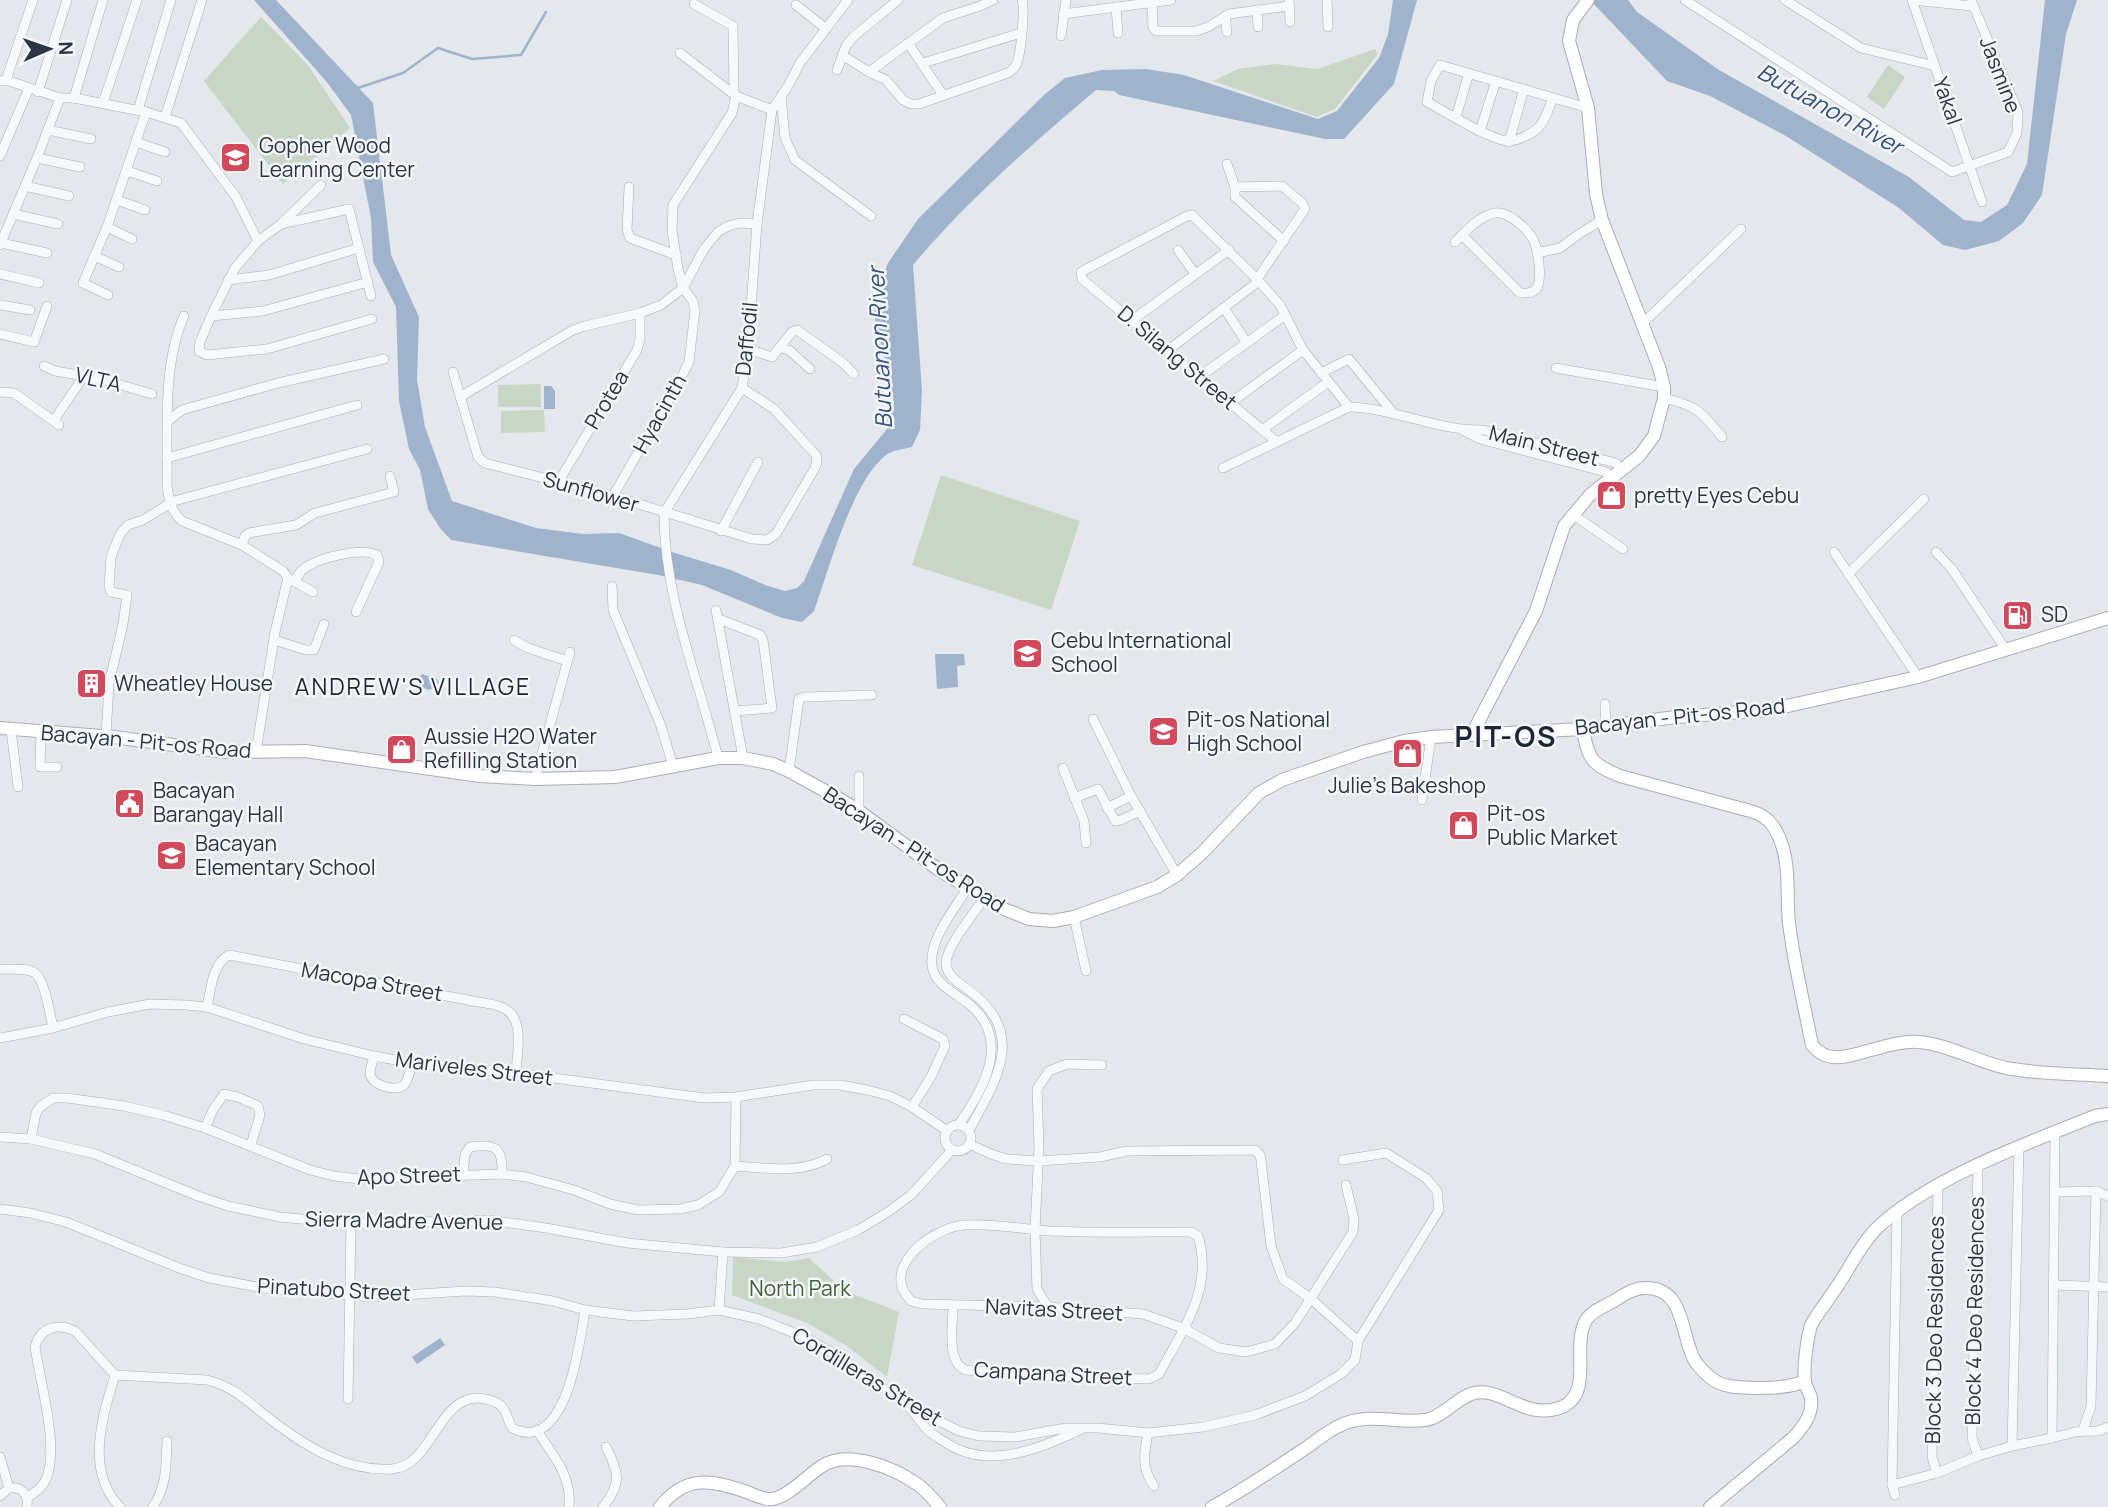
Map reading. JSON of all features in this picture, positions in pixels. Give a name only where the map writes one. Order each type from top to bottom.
[{"type":"street","points":[[33,0],[3,80],[60,98],[74,98],[142,111],[181,123],[236,197],[258,241]]},
{"type":"street","points":[[0,156],[34,90],[67,0]]},
{"type":"street","points":[[74,98],[103,0]]},
{"type":"street","points":[[103,103],[137,0]]},
{"type":"street","points":[[108,295],[83,283],[127,172],[171,0]]},
{"type":"street","name":"Daffodil","points":[[664,513],[742,388],[748,349],[757,224],[772,110],[800,63],[848,0]]},
{"type":"street","points":[[836,70],[853,37],[898,0]]},
{"type":"street","points":[[869,72],[943,18],[993,0]]},
{"type":"street","points":[[842,55],[886,80],[903,100],[919,104],[1007,73],[1016,67],[1024,8],[1022,0]]},
{"type":"street","points":[[1061,36],[1066,0]]},
{"type":"street","points":[[1063,14],[1171,0]]},
{"type":"street","points":[[1327,0],[1328,27]]},
{"type":"street","points":[[1472,734],[1536,611],[1564,526],[1590,495],[1648,446],[1659,422],[1664,392],[1643,323],[1602,220],[1594,176],[1588,108],[1569,41],[1573,20],[1588,0]]},
{"type":"street","points":[[1685,0],[1950,171],[1969,165]]},
{"type":"street","points":[[1786,0],[1861,48],[1935,66]]},
{"type":"street","points":[[1912,0],[1971,3]]},
{"type":"street","name":"Yakal","points":[[1912,0],[1982,202]]},
{"type":"street","points":[[164,117],[206,2]]},
{"type":"street","points":[[1152,2],[1153,27],[1156,31],[1196,31],[1229,14],[1289,3],[1290,22]]},
{"type":"street","name":"Jasmine","points":[[1969,165],[2008,152],[2017,133],[2018,112],[1971,3]]},
{"type":"street","name":"Hyacinth","points":[[613,496],[689,362],[695,310],[693,301],[683,288],[676,255],[672,230],[673,205],[732,113],[735,95],[733,26],[694,4]]},
{"type":"street","points":[[796,5],[825,28]]},
{"type":"street","points":[[1116,7],[1118,33]]},
{"type":"street","points":[[1257,10],[1258,27]]},
{"type":"street","points":[[1225,16],[1227,32]]},
{"type":"street","points":[[922,64],[1021,33]]},
{"type":"street","points":[[908,43],[943,95]]},
{"type":"street","points":[[680,53],[735,95],[772,110]]},
{"type":"street","points":[[1553,98],[1538,127],[1509,142],[1480,131],[1427,102],[1431,81],[1440,65],[1588,108]]},
{"type":"street","points":[[1456,117],[1469,73]]},
{"type":"street","points":[[1480,131],[1496,81]]},
{"type":"street","points":[[1509,142],[1524,89]]},
{"type":"street","points":[[781,96],[785,138],[795,160],[870,216]]},
{"type":"street","points":[[47,253],[1,244],[60,98]]},
{"type":"street","points":[[48,130],[91,139]]},
{"type":"street","points":[[136,142],[165,152]]},
{"type":"street","points":[[37,158],[80,167]]},
{"type":"street","points":[[1227,164],[1235,187],[1235,197],[1284,241]]},
{"type":"street","points":[[127,172],[157,181]]},
{"type":"street","points":[[321,185],[281,224],[258,241],[228,280],[211,316],[199,351],[207,355],[267,349],[372,319]]},
{"type":"street","points":[[25,186],[69,195]]},
{"type":"street","points":[[1167,351],[1258,280],[1305,209],[1302,203],[1282,186],[1235,187]]},
{"type":"street","points":[[629,187],[627,230],[630,238],[676,255]]},
{"type":"street","points":[[117,200],[145,210]]},
{"type":"street","points":[[281,224],[349,209],[371,296]]},
{"type":"street","points":[[1502,213],[1530,234],[1537,253],[1540,281],[1534,291],[1520,293],[1459,239],[1480,219],[1502,213]]},
{"type":"street","points":[[13,214],[58,224]]},
{"type":"street","name":"D. Silang Street","points":[[1228,250],[1191,215],[1081,272],[1082,279],[1277,442]]},
{"type":"street","points":[[1537,253],[1560,248],[1602,220]]},
{"type":"street","points":[[460,397],[573,330],[661,305],[683,288],[704,249],[718,232],[740,223],[757,224]]},
{"type":"street","points":[[107,228],[132,239]]},
{"type":"street","points":[[1643,323],[1741,229]]},
{"type":"street","points":[[228,280],[270,275],[359,248]]},
{"type":"street","points":[[1178,250],[1195,274]]},
{"type":"street","points":[[1131,321],[1228,250],[1280,304],[1303,350],[1349,407],[1223,468]]},
{"type":"street","points":[[94,256],[119,267]]},
{"type":"street","points":[[0,274],[39,283]]},
{"type":"street","points":[[211,316],[263,311],[368,282]]},
{"type":"street","points":[[0,305],[30,310]]},
{"type":"street","points":[[0,334],[34,342],[47,306]]},
{"type":"street","points":[[1224,308],[1247,343]]},
{"type":"street","name":"Protea","points":[[559,481],[637,350],[640,339],[640,313]]},
{"type":"street","points":[[184,316],[177,332],[170,374],[167,486],[175,515],[181,521],[242,545],[313,592]]},
{"type":"street","points":[[1199,377],[1284,316]]},
{"type":"street","points":[[748,349],[772,357],[792,331],[797,330],[842,362],[854,374]]},
{"type":"street","points":[[781,348],[789,350],[810,369]]},
{"type":"street","points":[[1230,403],[1303,350]]},
{"type":"street","points":[[168,421],[182,410],[278,383],[384,359]]},
{"type":"street","points":[[1321,373],[1349,359],[1394,414]]},
{"type":"street","name":"VLTA","points":[[44,366],[152,394]]},
{"type":"street","points":[[1556,368],[1664,392],[1691,404],[1708,419],[1722,437]]},
{"type":"street","name":"Sunflower","points":[[453,372],[478,457],[485,463],[613,496],[721,531],[767,540],[775,534],[815,468],[816,455],[774,409],[742,388]]},
{"type":"street","points":[[0,392],[14,393],[57,422],[84,376]]},
{"type":"street","points":[[1262,430],[1328,382]]},
{"type":"street","points":[[167,458],[357,405]]},
{"type":"street","name":"Main Street","points":[[1349,407],[1463,430],[1483,430],[1616,463],[1621,470]]},
{"type":"street","name":"Main Street","points":[[1463,430],[1480,439],[1606,472],[1610,478]]},
{"type":"street","points":[[106,736],[109,684],[127,595],[111,592],[111,557],[120,534],[128,525],[170,503],[367,450]]},
{"type":"street","points":[[721,531],[758,462]]},
{"type":"street","points":[[242,545],[249,533],[296,525],[315,513],[394,492],[390,476]]},
{"type":"street","points":[[1849,574],[1924,499]]},
{"type":"street","points":[[664,513],[664,535],[677,616],[718,758]]},
{"type":"street","points":[[1572,514],[1623,549]]},
{"type":"street","points":[[256,752],[274,640],[291,579],[306,568],[344,554],[370,551],[377,555],[379,562],[356,611]]},
{"type":"street","points":[[1834,552],[1918,677]]},
{"type":"street","points":[[1936,552],[1952,569],[2006,650]]},
{"type":"street","points":[[612,586],[613,610],[661,726],[673,766]]},
{"type":"street","points":[[735,711],[772,708],[763,640],[760,635],[717,614],[743,758]]},
{"type":"street","name":"Bacayan - Pit-os Road","points":[[5,729],[106,736],[225,752],[304,751],[480,776],[536,779],[615,777],[718,758],[743,758],[773,764],[789,771],[859,811],[908,849],[1004,909],[1029,919],[1053,921],[1074,917],[1157,887],[1177,875],[1202,853],[1259,793],[1282,780],[1363,752],[1431,737],[1583,729],[1676,717],[1769,710],[1918,677],[2108,618]]},
{"type":"street","points":[[274,640],[314,650],[324,624]]},
{"type":"street","points":[[514,640],[528,648],[568,657],[536,779]]},
{"type":"street","points":[[789,771],[799,699],[872,695]]},
{"type":"street","points":[[1605,704],[1606,725]]},
{"type":"street","points":[[1093,719],[1131,796],[1177,875]]},
{"type":"street","points":[[5,729],[18,787]]},
{"type":"street","points":[[1583,729],[1587,752],[1600,768],[1620,776],[1754,812],[1771,822],[1780,838],[1786,860],[1789,922],[1797,973],[1812,1045],[1818,1052],[1825,1056],[1841,1058],[1906,1042],[1922,1042],[2022,1071],[2108,1076]]},
{"type":"street","points":[[41,733],[40,766],[57,767]]},
{"type":"street","points":[[1422,800],[1431,737]]},
{"type":"street","points":[[1063,768],[1084,821],[1086,843]]},
{"type":"street","points":[[859,776],[859,811]]},
{"type":"street","points":[[1074,798],[1098,789],[1115,821],[1140,811]]},
{"type":"street","points":[[1107,808],[1131,796]]},
{"type":"street","points":[[959,1124],[990,1080],[990,1036],[971,1005],[939,981],[933,969],[932,956],[936,939],[967,888]]},
{"type":"street","points":[[969,1130],[959,1124],[952,1125],[946,1130],[945,1143],[951,1150],[962,1150],[969,1144],[969,1130],[1003,1055],[999,1028],[992,1012],[982,999],[951,977],[946,967],[952,947],[984,898]]},
{"type":"street","points":[[1074,917],[1086,971]]},
{"type":"street","points":[[936,939],[952,947]]},
{"type":"street","name":"Macopa Street","points":[[207,1007],[214,975],[223,958],[229,955],[473,1000],[502,1007],[514,1016],[518,1031],[516,1073]]},
{"type":"street","points":[[0,969],[31,971],[37,975],[43,986],[53,1028]]},
{"type":"street","name":"Mariveles Street","points":[[0,1038],[150,1004],[207,1007],[304,1039],[412,1063],[516,1073],[704,1098],[736,1097],[813,1085],[867,1090],[890,1096],[912,1107],[946,1130]]},
{"type":"street","points":[[904,1019],[943,1039],[945,1046],[931,1077],[912,1107]]},
{"type":"street","points":[[374,1056],[370,1072],[372,1080],[391,1087],[399,1087],[407,1082],[412,1063]]},
{"type":"street","points":[[1029,1307],[1037,1289],[1037,1089],[1049,1071],[1067,1064],[1102,1065]]},
{"type":"street","points":[[205,1128],[224,1094],[250,1101],[258,1106],[260,1115],[251,1145]]},
{"type":"street","points":[[736,1097],[735,1166],[777,1169],[814,1166],[827,1159]]},
{"type":"street","name":"Apo Street","points":[[31,1139],[36,1113],[45,1102],[53,1098],[124,1105],[205,1128],[334,1177],[359,1179],[502,1174],[526,1177],[638,1210],[670,1210],[698,1205],[719,1192],[735,1166]]},
{"type":"street","points":[[1710,1507],[1804,1426],[1811,1413],[1811,1399],[1805,1381],[1811,1325],[1862,1245],[1897,1211],[1938,1186],[2019,1147],[2095,1116],[2108,1114]]},
{"type":"street","points":[[2052,1438],[2055,1132]]},
{"type":"street","name":"Sierra Madre Avenue","points":[[0,1136],[31,1139],[95,1154],[198,1196],[228,1206],[280,1217],[351,1224],[489,1220],[627,1244],[723,1252],[780,1253],[817,1247],[858,1230],[888,1212],[911,1195],[951,1150]]},
{"type":"street","points":[[969,1144],[999,1157],[1038,1161],[1100,1157],[1127,1151],[1255,1150],[1261,1160],[1271,1246],[1283,1279],[1310,1298],[1358,1341]]},
{"type":"street","points":[[463,1174],[465,1154],[470,1147],[488,1145],[500,1152],[503,1159],[502,1174]]},
{"type":"street","points":[[2012,1446],[2019,1147]]},
{"type":"street","name":"Cordilleras Street","points":[[719,1310],[759,1319],[802,1336],[833,1353],[909,1406],[959,1431],[979,1436],[1015,1437],[1085,1428],[1148,1433],[1203,1427],[1255,1415],[1305,1396],[1341,1374],[1355,1360],[1358,1341],[1439,1210],[1437,1191],[1426,1178],[1387,1153],[1343,1160]]},
{"type":"street","name":"Block 4 Deo Residences","points":[[1978,1165],[1972,1438],[1978,1456]]},
{"type":"street","name":"Navitas Street","points":[[1035,1230],[963,1225],[947,1229],[925,1241],[911,1254],[902,1270],[902,1287],[911,1301],[922,1304],[1048,1307],[1143,1314],[1183,1328],[1219,1348],[1246,1352],[1275,1344],[1295,1323],[1353,1232],[1354,1219],[1346,1185]]},
{"type":"street","name":"Block 3 Deo Residences","points":[[1937,1473],[1932,1458],[1938,1186]]},
{"type":"street","points":[[2056,1192],[2096,1191],[2108,1196]]},
{"type":"street","points":[[2083,1430],[2091,1406],[2096,1191]]},
{"type":"street","name":"Pinatubo Street","points":[[0,1209],[66,1222],[209,1278],[263,1288],[383,1296],[495,1292],[553,1301],[586,1310],[633,1316],[719,1310]]},
{"type":"street","points":[[1895,1495],[1892,1485],[1897,1211]]},
{"type":"street","points":[[348,1399],[351,1224]]},
{"type":"street","name":"Campana Street","points":[[953,1305],[953,1355],[958,1367],[965,1370],[1149,1379],[1159,1374],[1198,1297],[1203,1277],[1198,1236],[1195,1233],[1035,1230]]},
{"type":"street","points":[[719,1310],[723,1252]]},
{"type":"street","points":[[2055,1285],[2108,1287]]},
{"type":"street","points":[[1212,1507],[1342,1424],[1369,1418],[1425,1420],[1471,1394],[1483,1393],[1500,1396],[1525,1409],[1551,1410],[1564,1406],[1577,1394],[1580,1382],[1579,1343],[1587,1319],[1626,1294],[1642,1288],[1661,1290],[1672,1299],[1684,1325],[1692,1357],[1716,1382],[1735,1387],[1770,1388],[1798,1385],[1805,1381]]},
{"type":"street","points":[[1037,1289],[1048,1307]]},
{"type":"street","points":[[0,1496],[9,1488],[18,1488],[27,1502],[47,1477],[50,1457],[46,1410],[35,1346],[38,1337],[54,1326],[75,1331],[115,1375],[207,1380],[221,1384],[234,1390],[286,1431],[318,1451],[370,1468],[400,1468],[411,1461],[429,1442],[450,1411],[469,1399],[488,1399],[499,1404],[512,1429],[518,1431],[537,1430],[552,1419],[561,1408],[569,1389],[586,1310]]},
{"type":"street","points":[[115,1375],[103,1423],[99,1467],[105,1488],[120,1507]]},
{"type":"street","points":[[909,1406],[928,1432],[956,1450],[980,1455],[1016,1455],[1045,1446],[1085,1428]]},
{"type":"street","points":[[1892,1485],[1937,1473],[1978,1456],[2012,1446],[2083,1430],[2096,1433],[2108,1427]]},
{"type":"street","points":[[537,1430],[570,1486],[569,1507]]},
{"type":"street","points":[[1148,1433],[1144,1465],[1154,1486]]},
{"type":"street","points":[[153,1507],[165,1479],[167,1441]]},
{"type":"street","points":[[603,1507],[613,1496],[617,1475],[616,1466],[606,1447]]},
{"type":"street","points":[[0,1457],[9,1488]]},
{"type":"street","points":[[660,1507],[678,1489],[694,1483],[709,1482],[770,1499],[780,1497],[824,1465],[847,1459],[858,1459],[901,1474],[920,1486],[940,1507]]},
{"type":"green space","points":[[261,17],[307,64],[350,128],[283,184],[204,81]]},
{"type":"green space","points":[[1375,49],[1378,54],[1335,109],[1317,117],[1213,81],[1238,69],[1275,64],[1318,69]]},
{"type":"green space","points":[[1888,65],[1905,77],[1884,109],[1867,97]]},
{"type":"green space","points":[[541,384],[541,407],[498,407],[498,385]]},
{"type":"green space","points":[[544,410],[545,432],[501,433],[501,411]]},
{"type":"green space","points":[[941,475],[1080,521],[1051,610],[912,565]]},
{"type":"green space","name":"North Park","points":[[733,1257],[785,1262],[809,1258],[845,1291],[899,1312],[887,1377],[847,1346],[807,1323],[732,1295]]},
{"type":"water","points":[[254,0],[276,0],[373,103],[391,255],[419,317],[417,380],[425,427],[452,501],[536,528],[583,534],[619,533],[785,591],[797,588],[804,581],[854,469],[887,429],[894,403],[874,313],[879,285],[888,263],[918,219],[1045,94],[1065,78],[1102,70],[1146,69],[1184,75],[1318,119],[1337,111],[1379,58],[1388,34],[1393,0],[1417,0],[1394,84],[1344,139],[1325,139],[1119,95],[1114,91],[1096,90],[1024,152],[956,218],[913,265],[922,391],[920,430],[912,447],[886,455],[874,467],[852,505],[814,611],[802,622],[782,618],[702,585],[451,540],[440,528],[428,509],[420,470],[409,449],[399,401],[396,307],[373,262],[371,218],[351,115],[326,81]]},
{"type":"water","points":[[1590,0],[1628,0],[1637,12],[1719,70],[1909,177],[1964,220],[1981,222],[2007,205],[2027,164],[2045,0],[2077,0],[2066,34],[2042,195],[2023,223],[1999,241],[1965,250],[1943,245],[1899,208],[1786,136],[1710,96],[1667,81]]},
{"type":"water","points":[[544,386],[551,386],[555,391],[555,409],[544,409]]},
{"type":"water","points":[[935,654],[964,654],[965,665],[957,666],[958,687],[937,689]]},
{"type":"water","points":[[422,674],[437,679],[441,685],[429,690],[419,686],[417,679]]},
{"type":"water","points":[[440,1338],[445,1345],[417,1364],[412,1357]]},
{"type":"waterway","points":[[356,86],[358,88],[403,73],[438,48],[472,59],[521,55],[546,12]]},
{"type":"place","name":"Gopher Wood Learning Center","points":[[236,158]]},
{"type":"place","name":"pretty Eyes Cebu","points":[[1611,496]]},
{"type":"place","name":"SD","points":[[2018,615]]},
{"type":"place","name":"Cebu International School","points":[[1028,653]]},
{"type":"place","name":"Wheatley House","points":[[91,684]]},
{"type":"place","name":"Pit-os National High School","points":[[1164,732]]},
{"type":"place","name":"Aussie H2O Water Refilling Station","points":[[401,749]]},
{"type":"place","name":"Julie's Bakeshop","points":[[1407,754]]},
{"type":"place","name":"Bacayan Barangay Hall","points":[[130,803]]},
{"type":"place","name":"Pit-os Public Market","points":[[1464,826]]},
{"type":"place","name":"Bacayan Elementary School","points":[[172,856]]},
{"type":"district","name":"ANDREW'S VILLAGE","points":[[413,687]]},
{"type":"district","name":"PIT-OS","points":[[1506,737]]},
{"type":"water label","name":"Butuanon River","points":[[1830,109]]},
{"type":"water label","name":"Butuanon River","points":[[880,348]]}]
